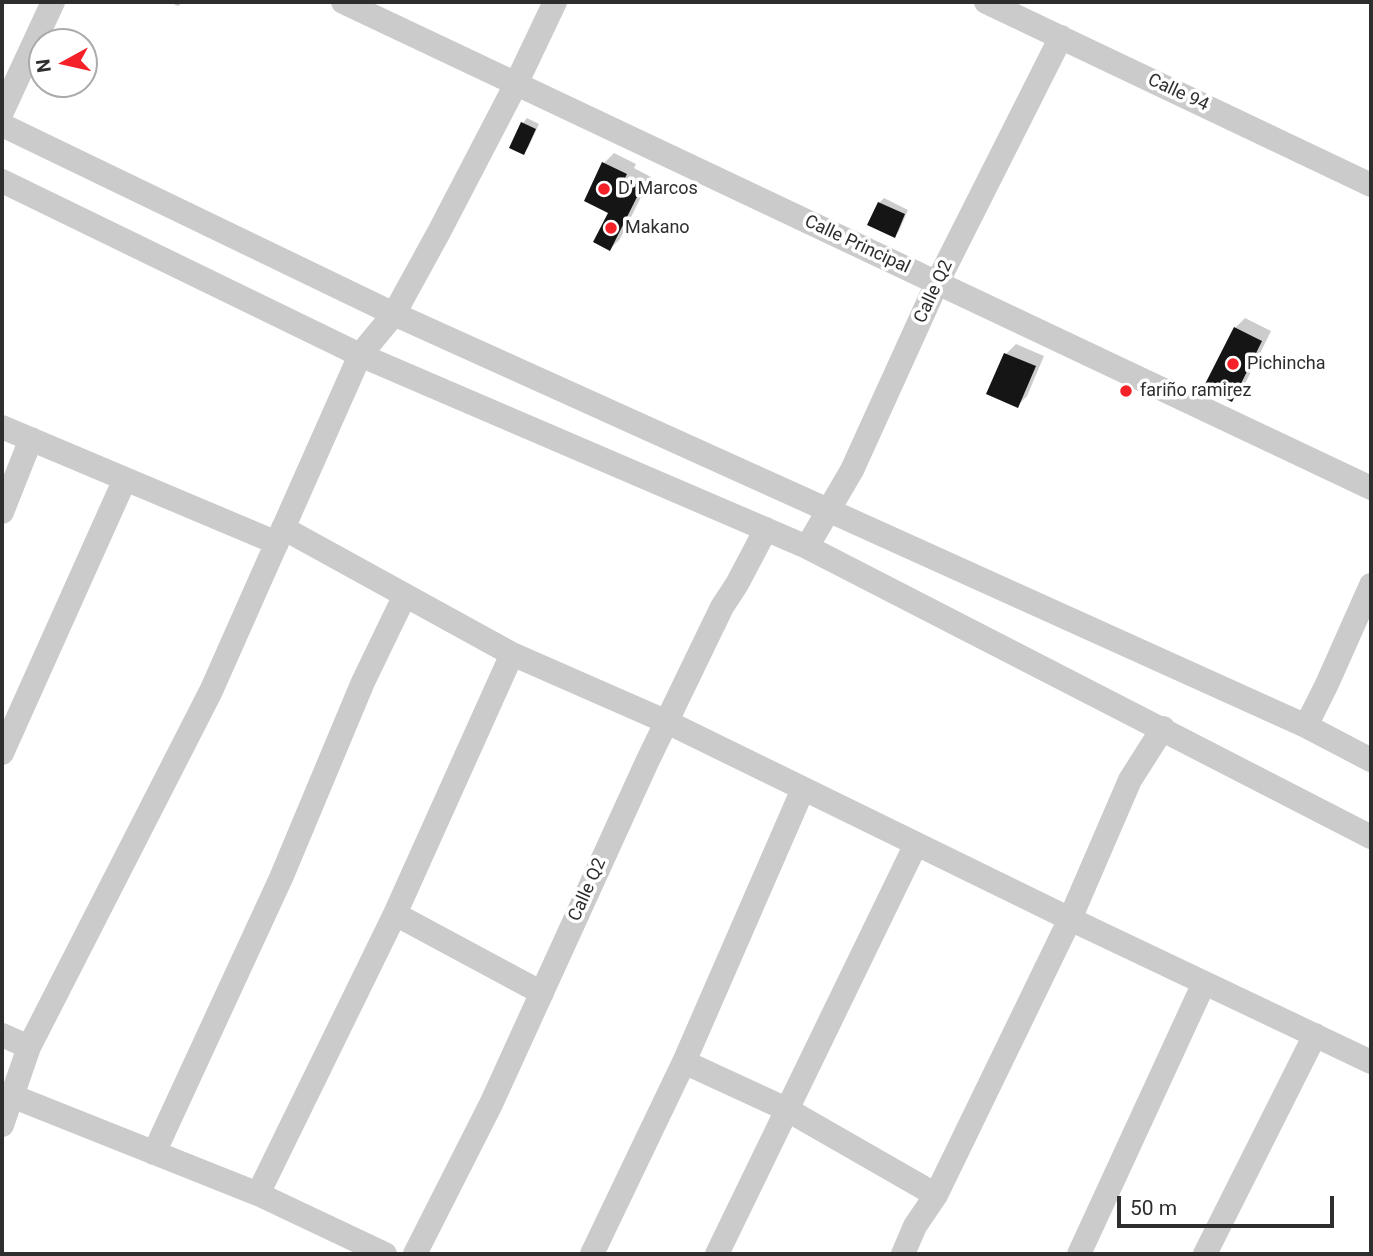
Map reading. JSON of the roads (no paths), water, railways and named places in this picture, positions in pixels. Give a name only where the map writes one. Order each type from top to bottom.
[{"type":"street","points":[[2,112],[53,2]]},
{"type":"street","name":"Calle Principal","points":[[343,2],[1371,488]]},
{"type":"street","points":[[2,1125],[29,1047],[211,691],[360,355],[394,314],[516,84],[555,2]]},
{"type":"street","name":"Calle 94","points":[[985,2],[1371,185]]},
{"type":"street","name":"Calle Q2","points":[[807,547],[852,470],[937,283],[1061,37]]},
{"type":"street","points":[[2,125],[394,314],[1306,726],[1371,760]]},
{"type":"street","points":[[2,181],[360,355],[807,547],[1371,837]]},
{"type":"street","points":[[2,427],[125,479],[280,535],[405,595],[512,654],[667,722],[1070,919],[1371,1062]]},
{"type":"street","points":[[2,512],[31,439]]},
{"type":"street","points":[[2,753],[125,479]]},
{"type":"street","name":"Calle Q2","points":[[415,1254],[491,1104],[641,774],[722,607],[766,529]]},
{"type":"street","points":[[1306,726],[1371,584]]},
{"type":"street","points":[[154,1153],[281,878],[363,682],[405,595]]},
{"type":"street","points":[[258,1194],[395,914],[512,654]]},
{"type":"street","points":[[903,1254],[915,1226],[936,1195],[1070,919],[1130,780],[1163,728]]},
{"type":"street","points":[[592,1254],[684,1062],[803,789]]},
{"type":"street","points":[[718,1254],[916,844]]},
{"type":"street","points":[[395,914],[542,992]]},
{"type":"street","points":[[1079,1254],[1204,983]]},
{"type":"street","points":[[2,1035],[29,1047]]},
{"type":"street","points":[[1205,1254],[1315,1035]]},
{"type":"street","points":[[684,1062],[786,1109],[936,1195]]},
{"type":"street","points":[[12,1096],[258,1194],[385,1254]]},
{"type":"place","name":"D' Marcos","points":[[604,189]]},
{"type":"place","name":"Makano","points":[[611,228]]},
{"type":"place","name":"Pichincha","points":[[1233,364]]},
{"type":"place","name":"fariño ramirez","points":[[1126,391]]}]
